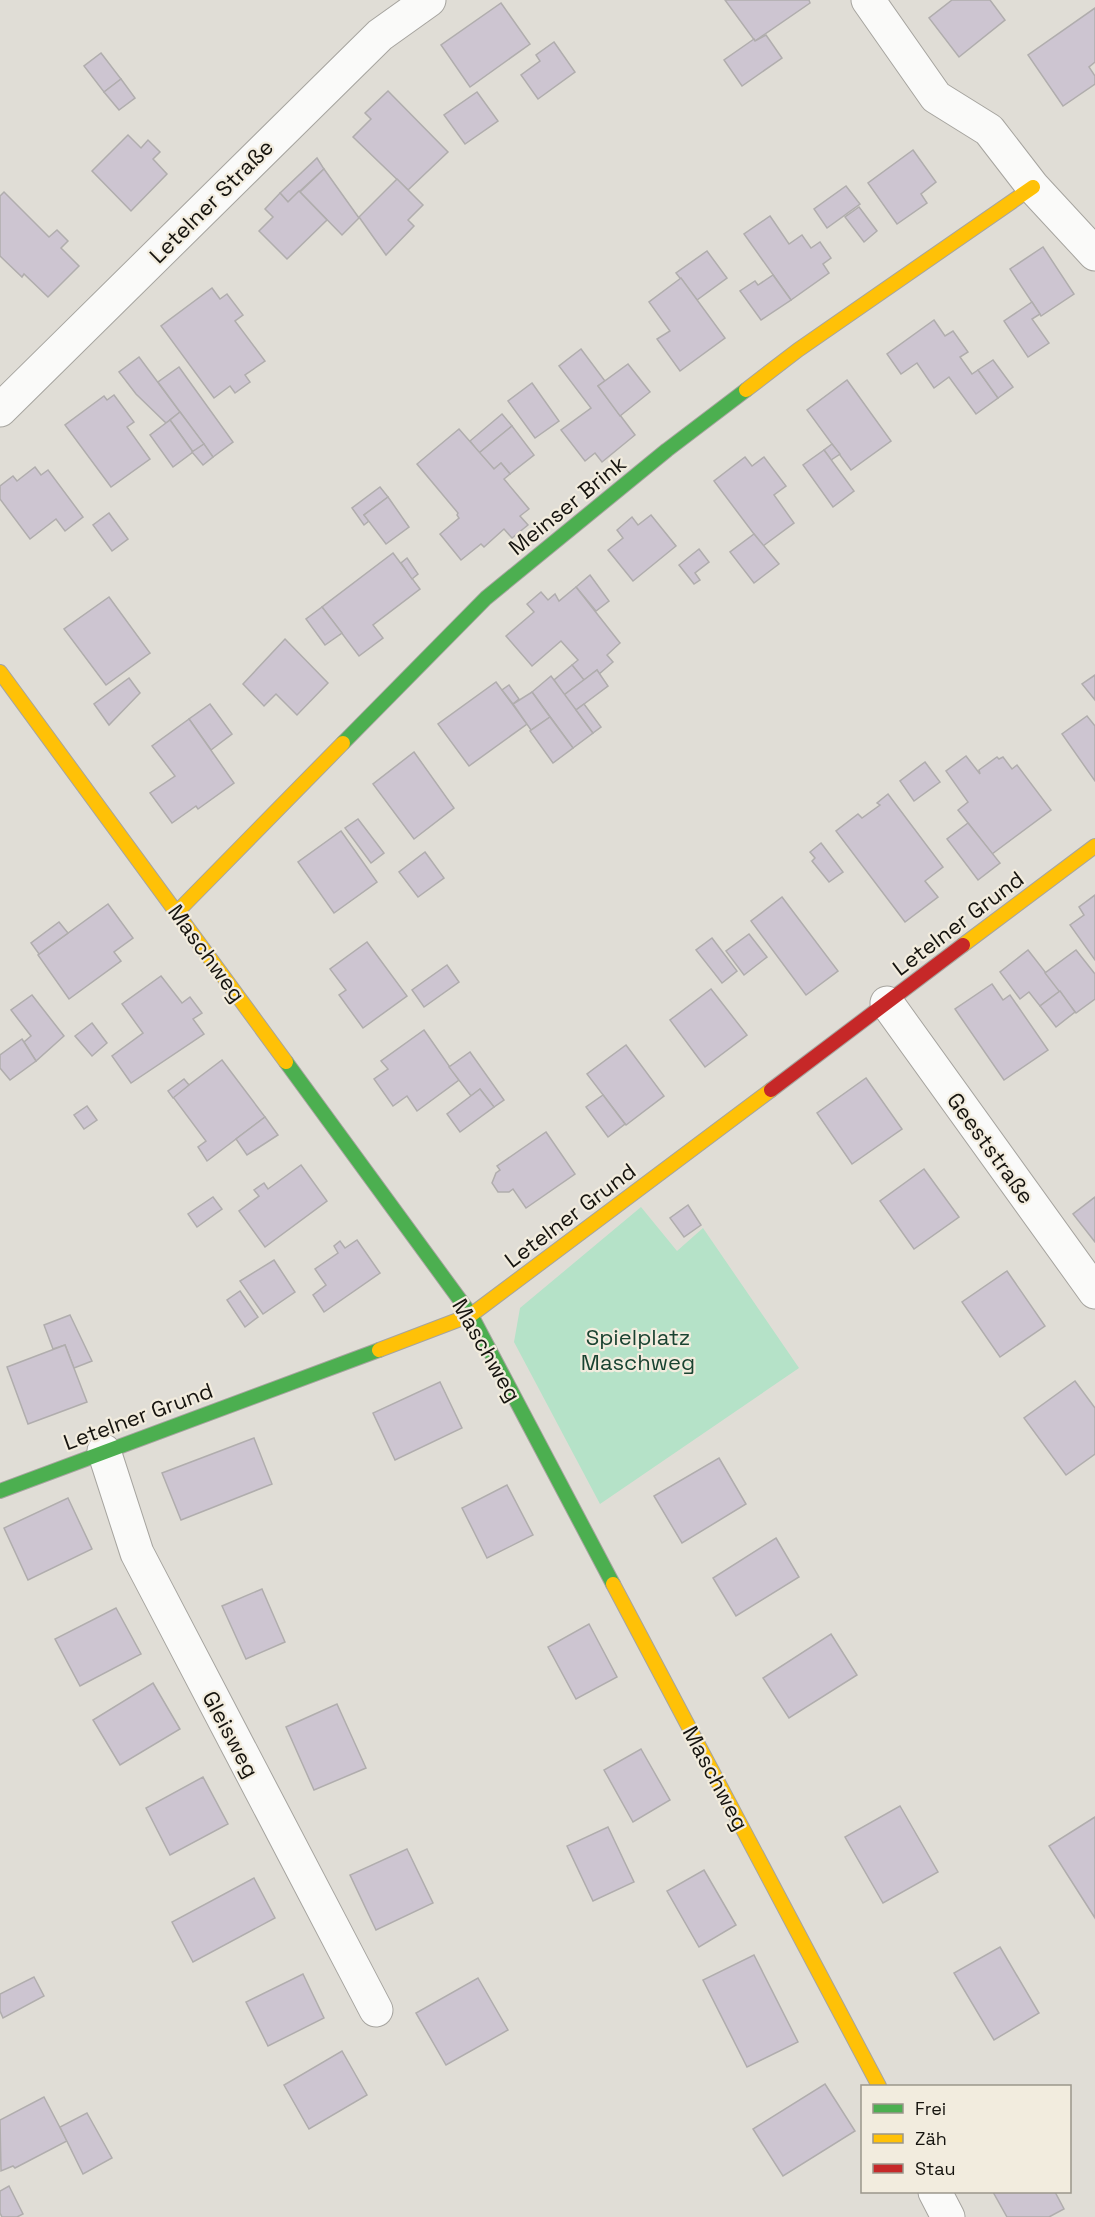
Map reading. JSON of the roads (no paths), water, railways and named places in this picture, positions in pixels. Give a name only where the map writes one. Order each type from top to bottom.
[{"type":"street","name":"Letelner Straße","points":[[0,410],[380,35],[429,0]]},
{"type":"street","points":[[868,0],[936,97],[989,130],[1033,188],[1095,254]]},
{"type":"street","name":"Meinser Brink","points":[[177,912],[486,598],[667,450],[798,350],[1033,188]]},
{"type":"street","name":"Maschweg","points":[[0,672],[471,1315],[878,2085]]},
{"type":"street","name":"Letelner Grund","points":[[0,1491],[471,1315],[1095,846]]},
{"type":"street","name":"Geeststraße","points":[[886,1003],[1095,1292]]},
{"type":"street","name":"Gleisweg","points":[[104,1451],[137,1553],[376,2010]]},
{"type":"street","points":[[936,2193],[948,2217]]},
{"type":"park label","name":"Spielplatz Maschweg","points":[[638,1350]]}]
